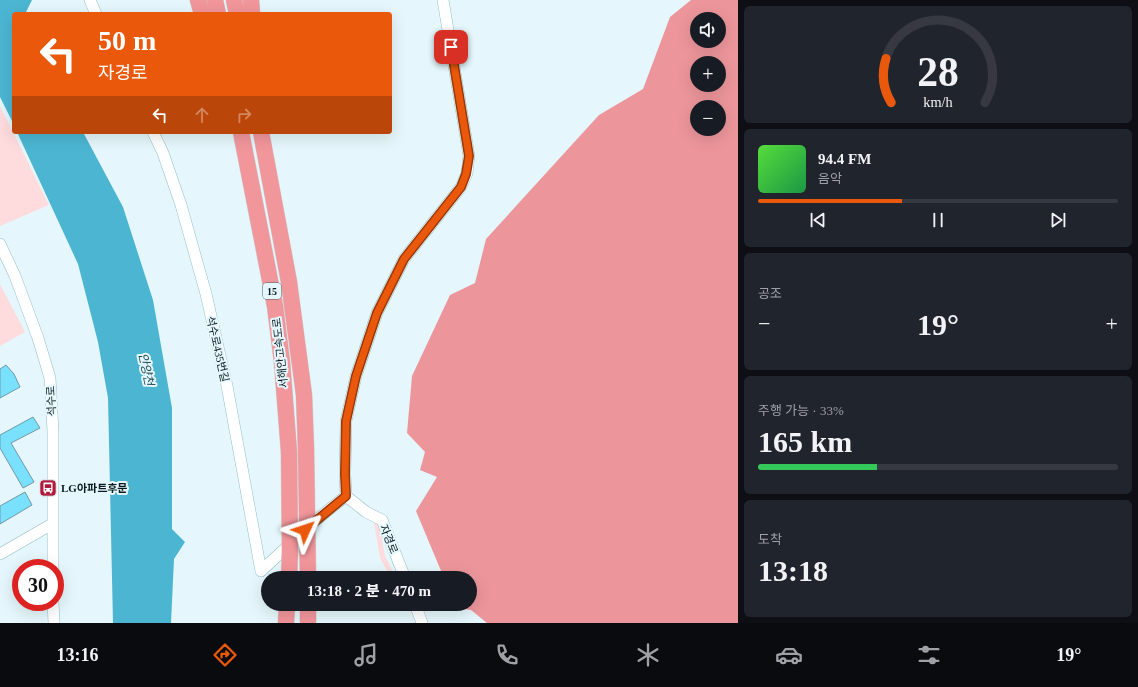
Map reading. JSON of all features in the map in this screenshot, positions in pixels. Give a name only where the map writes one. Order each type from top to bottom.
[{"type":"highway","points":[[198,0],[201,12]]},
{"type":"highway","points":[[215,0],[218,12]]},
{"type":"highway","points":[[234,0],[237,12]]},
{"type":"highway","points":[[251,0],[252,12]]},
{"type":"highway","name":"서해안고속도로","points":[[241,134],[275,306],[282,362],[288,452],[289,571]]},
{"type":"highway","name":"서해안고속도로","points":[[261,134],[289,282],[304,396],[308,571]]},
{"type":"highway","points":[[286,623],[287,611]]},
{"type":"highway","points":[[308,611],[308,623]]},
{"type":"street","points":[[90,0],[95,12]]},
{"type":"street","points":[[346,496],[346,421],[356,376],[377,313],[404,259],[461,187],[466,174],[469,156],[443,0]]},
{"type":"street","name":"석수로435번길","points":[[154,134],[163,153],[181,204],[206,294],[227,386],[261,571],[316,520],[346,496]]},
{"type":"street","name":"석수로","points":[[0,244],[15,276],[36,331],[50,378],[53,430],[53,559]]},
{"type":"street","name":"자경로","points":[[346,496],[366,512],[382,520],[402,571]]},
{"type":"street","points":[[0,554],[52,524]]},
{"type":"street","points":[[53,611],[54,623]]},
{"type":"street","points":[[418,611],[422,623]]},
{"type":"shaded area","points":[[691,0],[738,0],[738,623],[487,623],[472,611],[477,611],[477,571],[441,571],[416,511],[437,477],[420,470],[425,452],[407,433],[412,376],[450,295],[475,283],[486,239],[599,115],[643,89],[670,17]]},
{"type":"shaded area","points":[[0,106],[12,130],[12,134],[14,134],[49,205],[0,226]]},
{"type":"shaded area","points":[[0,284],[25,332],[0,346]]},
{"type":"shaded area","points":[[373,517],[380,528],[385,556],[392,571],[387,571],[380,558]]},
{"type":"water","points":[[0,0],[32,0],[26,12],[12,12],[12,121],[0,97]]},
{"type":"water","name":"안양천","points":[[18,134],[84,134],[123,207],[153,300],[172,408],[172,529],[185,542],[174,559],[171,623],[113,623],[108,398],[98,342],[78,264]]},
{"type":"building","points":[[6,365],[14,374],[20,387],[0,398],[0,369]]},
{"type":"building","points":[[33,417],[40,428],[11,443],[34,482],[23,488],[0,448],[0,435]]},
{"type":"building","points":[[25,492],[32,505],[0,524],[0,506]]},
{"type":"place","name":"LG아파트후문","points":[[48,488]]},
{"type":"route","points":[[305,530],[346,496],[346,421],[356,376],[377,313],[404,259],[461,187],[466,174],[469,156],[451,47]]}]
